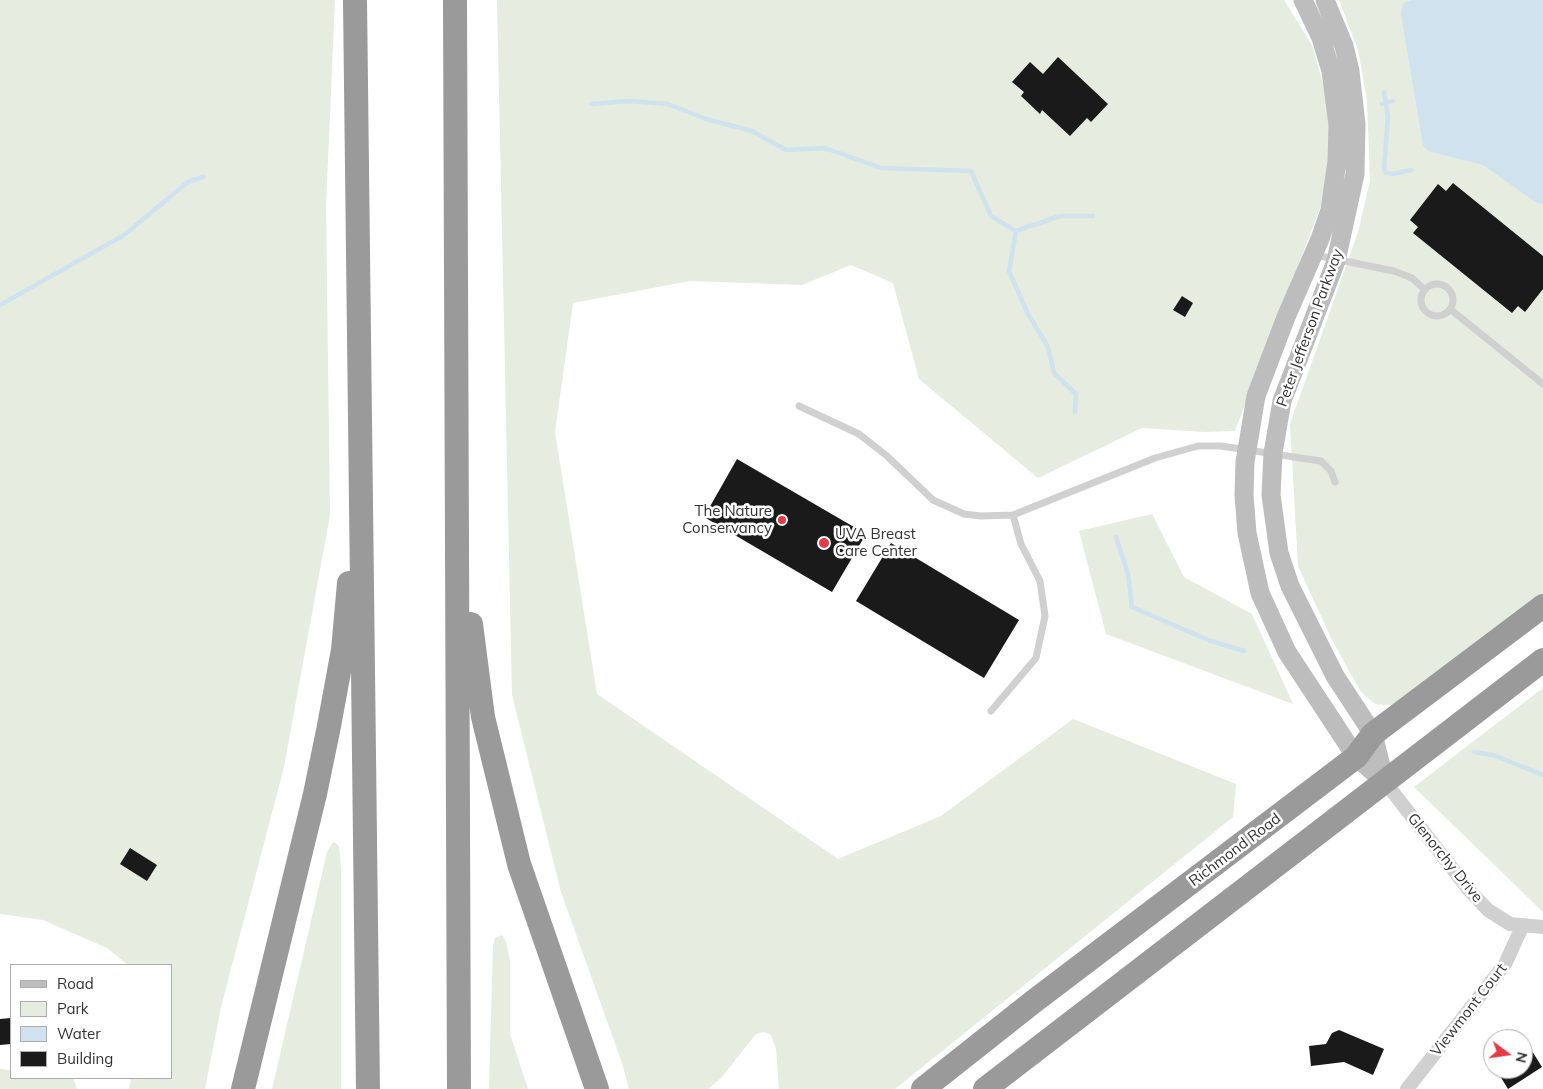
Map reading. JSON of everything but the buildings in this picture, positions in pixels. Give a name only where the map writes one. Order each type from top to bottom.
[{"type":"highway","points":[[355,0],[368,1089]]},
{"type":"highway","points":[[455,0],[459,1089]]},
{"type":"highway","points":[[243,1089],[315,794],[343,650],[348,591],[351,486],[360,357]]},
{"type":"highway","points":[[458,463],[468,510],[468,584],[473,639],[483,717],[497,781],[519,864],[598,1089]]},
{"type":"highway","name":"Richmond Road","points":[[923,1089],[1034,1002],[1356,757],[1373,734],[1543,606]]},
{"type":"highway","points":[[985,1089],[1543,660]]},
{"type":"street","name":"Peter Jefferson Parkway","points":[[1303,0],[1321,38],[1331,71],[1338,125],[1337,161],[1332,195],[1320,239],[1267,366],[1254,405],[1246,450],[1244,495],[1247,533],[1260,593],[1287,652],[1356,757],[1385,782]]},
{"type":"street","name":"Peter Jefferson Parkway","points":[[1325,0],[1344,46],[1355,102],[1357,133],[1352,191],[1336,261],[1282,401],[1273,453],[1271,495],[1279,553],[1290,586],[1335,676],[1373,734],[1385,782]]},
{"type":"street","name":"Glenorchy Drive","points":[[1385,782],[1469,890],[1500,919],[1522,926],[1543,927]]},
{"type":"street","name":"Viewmont Court","points":[[1407,1089],[1505,964],[1522,926]]},
{"type":"lane","points":[[1313,254],[1336,261],[1394,271],[1412,278],[1424,290]]},
{"type":"lane","points":[[1435,284],[1447,287],[1453,297],[1450,309],[1439,315],[1428,312],[1422,302],[1424,290],[1435,284]]},
{"type":"lane","points":[[1450,309],[1543,384]]},
{"type":"lane","points":[[799,406],[859,434],[887,456],[933,500],[964,514],[982,516],[1013,515],[1174,451],[1198,446],[1221,446],[1321,461],[1331,471],[1335,482]]},
{"type":"lane","points":[[991,711],[1036,658],[1045,616],[1040,581],[1021,544],[1013,515]]},
{"type":"green space","points":[[0,0],[335,0],[326,206],[330,515],[284,767],[221,1007],[205,1089],[129,1089],[131,1079],[172,1079],[172,964],[127,964],[107,948],[43,920],[0,914]]},
{"type":"green space","points":[[497,0],[1284,0],[1312,45],[1329,105],[1330,158],[1322,203],[1235,431],[1205,432],[1142,428],[1038,478],[919,379],[893,283],[851,265],[802,285],[690,281],[573,303],[555,432],[597,694],[838,859],[941,816],[1073,719],[1236,784],[1233,817],[895,1089],[779,1089],[776,1049],[771,1035],[764,1032],[756,1034],[721,1078],[708,1089],[629,1089],[622,1063],[561,892],[512,695]]},
{"type":"green space","points":[[1339,0],[1543,0],[1543,596],[1395,706],[1375,704],[1361,692],[1332,640],[1298,566],[1290,424],[1358,232],[1370,181],[1367,100],[1358,50]]},
{"type":"green space","points":[[1152,514],[1184,577],[1252,614],[1293,704],[1106,634],[1079,531]]},
{"type":"green space","points":[[1543,688],[1543,912],[1414,787]]},
{"type":"green space","points":[[334,842],[339,846],[341,869],[341,1089],[272,1089],[327,852]]},
{"type":"green space","points":[[502,935],[506,942],[510,960],[510,1034],[528,1089],[489,1089],[493,946],[495,938]]},
{"type":"green space","points":[[0,1069],[10,1070],[10,1079],[73,1079],[77,1089],[0,1089]]},
{"type":"water","points":[[1412,0],[1543,0],[1543,204],[1537,203],[1483,165],[1428,151],[1423,145],[1401,14],[1403,3]]},
{"type":"waterway","points":[[1384,92],[1388,116],[1384,169],[1386,173],[1393,174],[1411,170]]},
{"type":"waterway","points":[[591,104],[630,101],[668,104],[706,119],[752,131],[786,150],[825,148],[881,168],[971,171],[991,216],[1016,231],[1009,271],[1027,312],[1048,347],[1054,373],[1076,394],[1075,412]]},
{"type":"waterway","points":[[1382,104],[1393,101]]},
{"type":"waterway","points":[[0,305],[124,235],[188,182],[203,177]]},
{"type":"waterway","points":[[1016,231],[1060,216],[1093,216]]},
{"type":"waterway","points":[[1116,537],[1128,574],[1132,607],[1208,640],[1244,651]]},
{"type":"waterway","points":[[1474,752],[1493,755],[1543,775]]},
{"type":"place","name":"The Nature Conservancy","points":[[782,520]]},
{"type":"place","name":"UVA Breast Care Center","points":[[824,543]]}]
